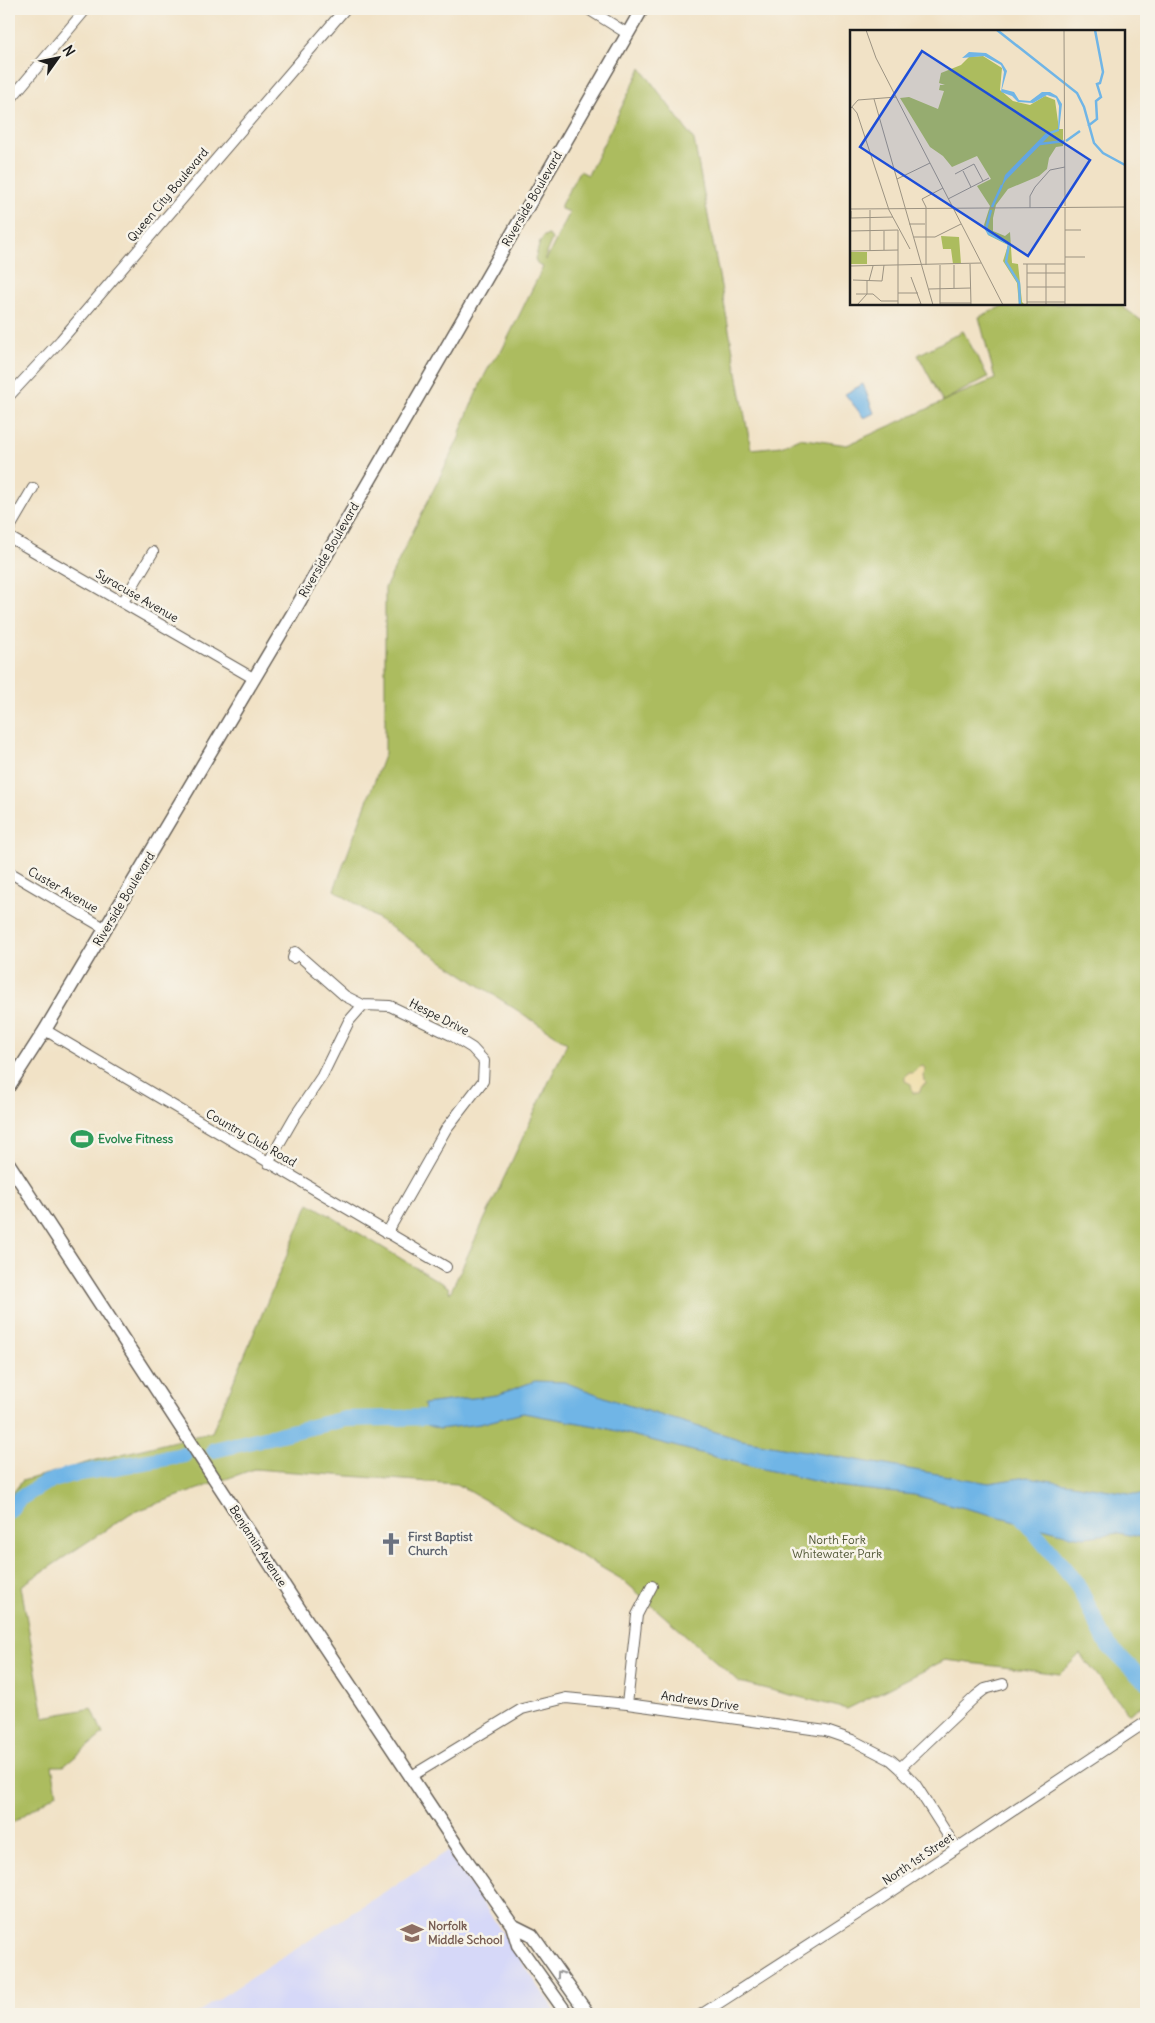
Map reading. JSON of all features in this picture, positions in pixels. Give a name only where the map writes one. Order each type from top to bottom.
[{"type":"main road","name":"Riverside Boulevard","points":[[9,1086],[106,929],[642,9]]},
{"type":"main road","name":"Benjamin Avenue","points":[[9,1164],[410,1777],[512,1924],[518,1945],[567,2014]]},
{"type":"main road","name":"Benjamin Avenue","points":[[512,1924],[532,1935],[588,2014]]},
{"type":"street","points":[[9,101],[86,9]]},
{"type":"street","name":"Queen City Boulevard","points":[[9,396],[67,332],[345,9]]},
{"type":"street","points":[[588,9],[628,34]]},
{"type":"street","points":[[9,529],[33,488]]},
{"type":"street","name":"Syracuse Avenue","points":[[9,537],[253,678]]},
{"type":"street","points":[[123,602],[153,552]]},
{"type":"street","name":"Custer Avenue","points":[[9,872],[106,929]]},
{"type":"street","points":[[268,1163],[295,1116],[322,1076],[348,1021],[363,1005],[345,996],[295,952],[293,958]]},
{"type":"street","name":"Hespe Drive","points":[[363,1005],[390,1006],[451,1035],[472,1048],[484,1061],[483,1081],[446,1129],[387,1232]]},
{"type":"street","name":"Country Club Road","points":[[45,1030],[446,1267]]},
{"type":"street","points":[[627,1704],[637,1615],[652,1586]]},
{"type":"street","points":[[900,1768],[976,1696],[985,1689],[1003,1684]]},
{"type":"street","name":"Andrews Drive","points":[[410,1777],[522,1709],[566,1698],[627,1704],[826,1731],[852,1740],[891,1760],[900,1768],[915,1784],[956,1848]]},
{"type":"street","name":"North 1st Street","points":[[702,2014],[874,1903],[1146,1722]]},
{"type":"shaded area","name":"Norfolk Middle School","points":[[448,1851],[557,2014],[195,2014]]},
{"type":"green space","name":"North Fork Whitewater Park","points":[[641,68],[694,140],[751,449],[781,446],[799,438],[847,445],[943,402],[918,355],[963,331],[988,377],[943,401],[995,379],[979,317],[1005,305],[1120,305],[1146,324],[1146,1703],[1129,1714],[1080,1654],[1060,1674],[945,1660],[847,1709],[739,1682],[623,1580],[457,1484],[254,1469],[131,1513],[21,1586],[44,1717],[92,1708],[103,1734],[64,1766],[52,1766],[57,1793],[9,1825],[9,1498],[22,1481],[93,1461],[212,1432],[309,1203],[448,1287],[450,1293],[567,1043],[334,890],[385,753],[385,588],[460,436],[484,376],[496,356],[501,352],[543,267],[538,265],[535,259],[540,242],[544,236],[549,235],[552,239],[546,253],[546,260],[570,212],[561,209],[561,205],[578,173],[580,171],[588,175]]},
{"type":"sand","points":[[923,1066],[926,1084],[922,1086],[919,1093],[913,1093],[911,1084],[905,1081],[905,1076]]},
{"type":"water","points":[[863,384],[874,413],[864,418],[845,394]]},
{"type":"water","points":[[535,1381],[564,1382],[621,1403],[742,1440],[989,1483],[1027,1477],[1142,1495],[1146,1497],[1146,1538],[1119,1533],[1084,1537],[1070,1535],[914,1495],[835,1486],[601,1427],[523,1413],[480,1424],[439,1429],[427,1425],[424,1404],[497,1395]]},
{"type":"waterway","points":[[214,1450],[345,1419],[437,1417],[448,1414]]},
{"type":"waterway","points":[[9,1511],[19,1499],[45,1483],[69,1475],[184,1455]]},
{"type":"waterway","points":[[1014,1507],[1077,1584],[1107,1644],[1146,1681]]},
{"type":"place","name":"Evolve Fitness","points":[[82,1139]]},
{"type":"place","name":"First Baptist Church","points":[[391,1544]]},
{"type":"place","name":"Norfolk Middle School","points":[[412,1933]]}]
